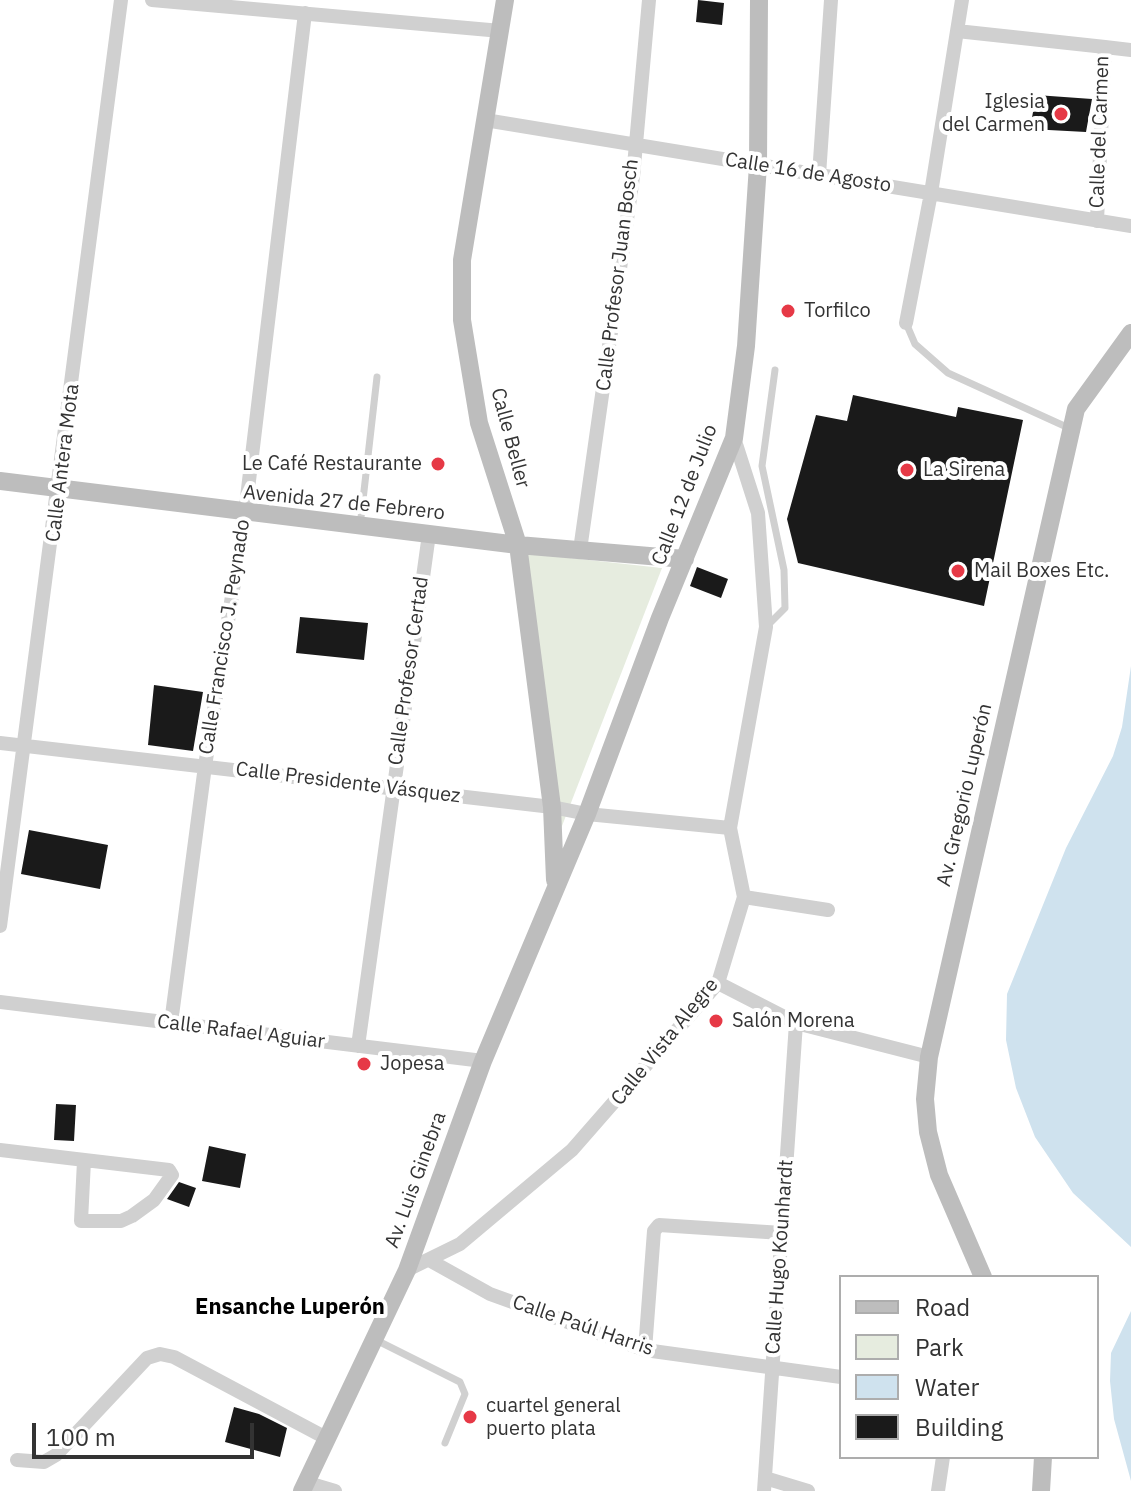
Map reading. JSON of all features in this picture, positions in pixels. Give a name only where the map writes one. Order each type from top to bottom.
[{"type":"street","name":"Calle Antera Mota","points":[[0,926],[60,489],[121,0]]},
{"type":"street","points":[[152,0],[501,31]]},
{"type":"street","name":"Calle Beller","points":[[505,0],[462,260],[462,320],[479,423],[518,545],[552,807],[555,887]]},
{"type":"street","name":"Calle Profesor Juan Bosch","points":[[580,550],[633,177],[649,0]]},
{"type":"street","name":"Calle 12 de Julio","points":[[555,887],[587,814],[734,438],[746,346],[758,165],[759,0]]},
{"type":"street","points":[[819,175],[831,0]]},
{"type":"street","points":[[906,323],[931,193],[962,0]]},
{"type":"street","name":"Calle Francisco J. Peynado","points":[[171,1023],[205,766],[245,514],[305,13]]},
{"type":"street","name":"Calle del Carmen","points":[[957,31],[1105,47],[1097,221]]},
{"type":"street","points":[[1105,47],[1131,50]]},
{"type":"street","name":"Calle 16 de Agosto","points":[[485,120],[1131,226]]},
{"type":"street","name":"Av. Gregorio Luperón","points":[[982,1275],[939,1175],[928,1132],[925,1099],[929,1057],[1076,409],[1131,333]]},
{"type":"street","name":"Calle Vista Alegre","points":[[407,1270],[460,1244],[572,1150],[718,983],[744,897],[730,828],[766,627],[758,513],[734,438]]},
{"type":"street","name":"Avenida 27 de Febrero","points":[[0,481],[245,514],[518,545],[685,559]]},
{"type":"street","name":"Calle Profesor Certad","points":[[358,1046],[429,534]]},
{"type":"street","name":"Calle Presidente Vásquez","points":[[0,743],[552,807],[587,814]]},
{"type":"street","points":[[587,814],[730,828]]},
{"type":"street","name":"Av. Luis Ginebra","points":[[305,1488],[407,1270],[483,1061],[555,887]]},
{"type":"street","points":[[744,897],[828,910]]},
{"type":"street","points":[[718,983],[796,1023],[929,1057]]},
{"type":"street","name":"Calle Rafael Aguiar","points":[[0,1002],[483,1061]]},
{"type":"street","name":"Calle Hugo Kounhardt","points":[[765,1485],[796,1023]]},
{"type":"street","points":[[0,1150],[169,1170],[172,1175],[154,1200],[132,1216],[121,1221],[81,1221],[84,1161]]},
{"type":"street","points":[[645,1350],[654,1231],[659,1225],[782,1233]]},
{"type":"street","name":"Calle Paúl Harris","points":[[429,1260],[490,1294],[645,1350],[839,1377]]},
{"type":"street","points":[[17,1460],[44,1462],[56,1455],[147,1358],[160,1354],[174,1357],[328,1439]]},
{"type":"street","points":[[938,1491],[943,1459]]},
{"type":"street","points":[[1041,1491],[1043,1459]]},
{"type":"street","points":[[765,1485],[808,1491]]},
{"type":"street","points":[[305,1488],[335,1491]]},
{"type":"lane","points":[[906,323],[915,344],[948,373],[1071,429]]},
{"type":"lane","points":[[766,627],[785,608],[784,570],[762,466],[775,370]]},
{"type":"lane","points":[[359,526],[377,377]]},
{"type":"lane","points":[[374,1339],[460,1382],[465,1394],[445,1443]]},
{"type":"green space","points":[[524,553],[662,568],[555,844]]},
{"type":"water","points":[[1131,666],[1131,1247],[1073,1193],[1035,1137],[1016,1088],[1006,1040],[1007,994],[1066,848],[1113,756],[1122,727]]},
{"type":"water","points":[[1131,1311],[1131,1481],[1114,1419],[1110,1381],[1111,1353]]},
{"type":"building","points":[[698,0],[724,3],[722,25],[696,22]]},
{"type":"building","name":"Iglesia del Carmen","points":[[1036,95],[1092,99],[1086,132],[1030,129]]},
{"type":"building","name":"La Sirena","points":[[853,395],[956,417],[958,407],[1023,420],[984,606],[798,563],[787,519],[816,415],[847,421]]},
{"type":"building","points":[[697,567],[728,579],[721,598],[690,586]]},
{"type":"building","points":[[300,617],[368,623],[364,660],[296,653]]},
{"type":"building","points":[[154,685],[203,692],[193,751],[148,745]]},
{"type":"building","points":[[29,830],[108,845],[100,889],[21,874]]},
{"type":"building","points":[[56,1104],[76,1105],[74,1141],[54,1140]]},
{"type":"building","points":[[209,1146],[246,1154],[240,1188],[202,1181]]},
{"type":"building","points":[[179,1182],[196,1188],[189,1207],[167,1199]]},
{"type":"building","points":[[234,1407],[259,1414],[287,1428],[280,1457],[225,1442]]},
{"type":"place","name":"Iglesia del Carmen","points":[[1061,114]]},
{"type":"place","name":"Torfilco","points":[[788,311]]},
{"type":"place","name":"Le Café Restaurante","points":[[438,464]]},
{"type":"place","name":"La Sirena","points":[[907,470]]},
{"type":"place","name":"Mail Boxes Etc.","points":[[958,571]]},
{"type":"place","name":"Salón Morena","points":[[716,1021]]},
{"type":"place","name":"Jopesa","points":[[364,1064]]},
{"type":"place","name":"cuartel general puerto plata","points":[[470,1417]]},
{"type":"district","name":"Ensanche Luperón","points":[[290,1308]]}]
